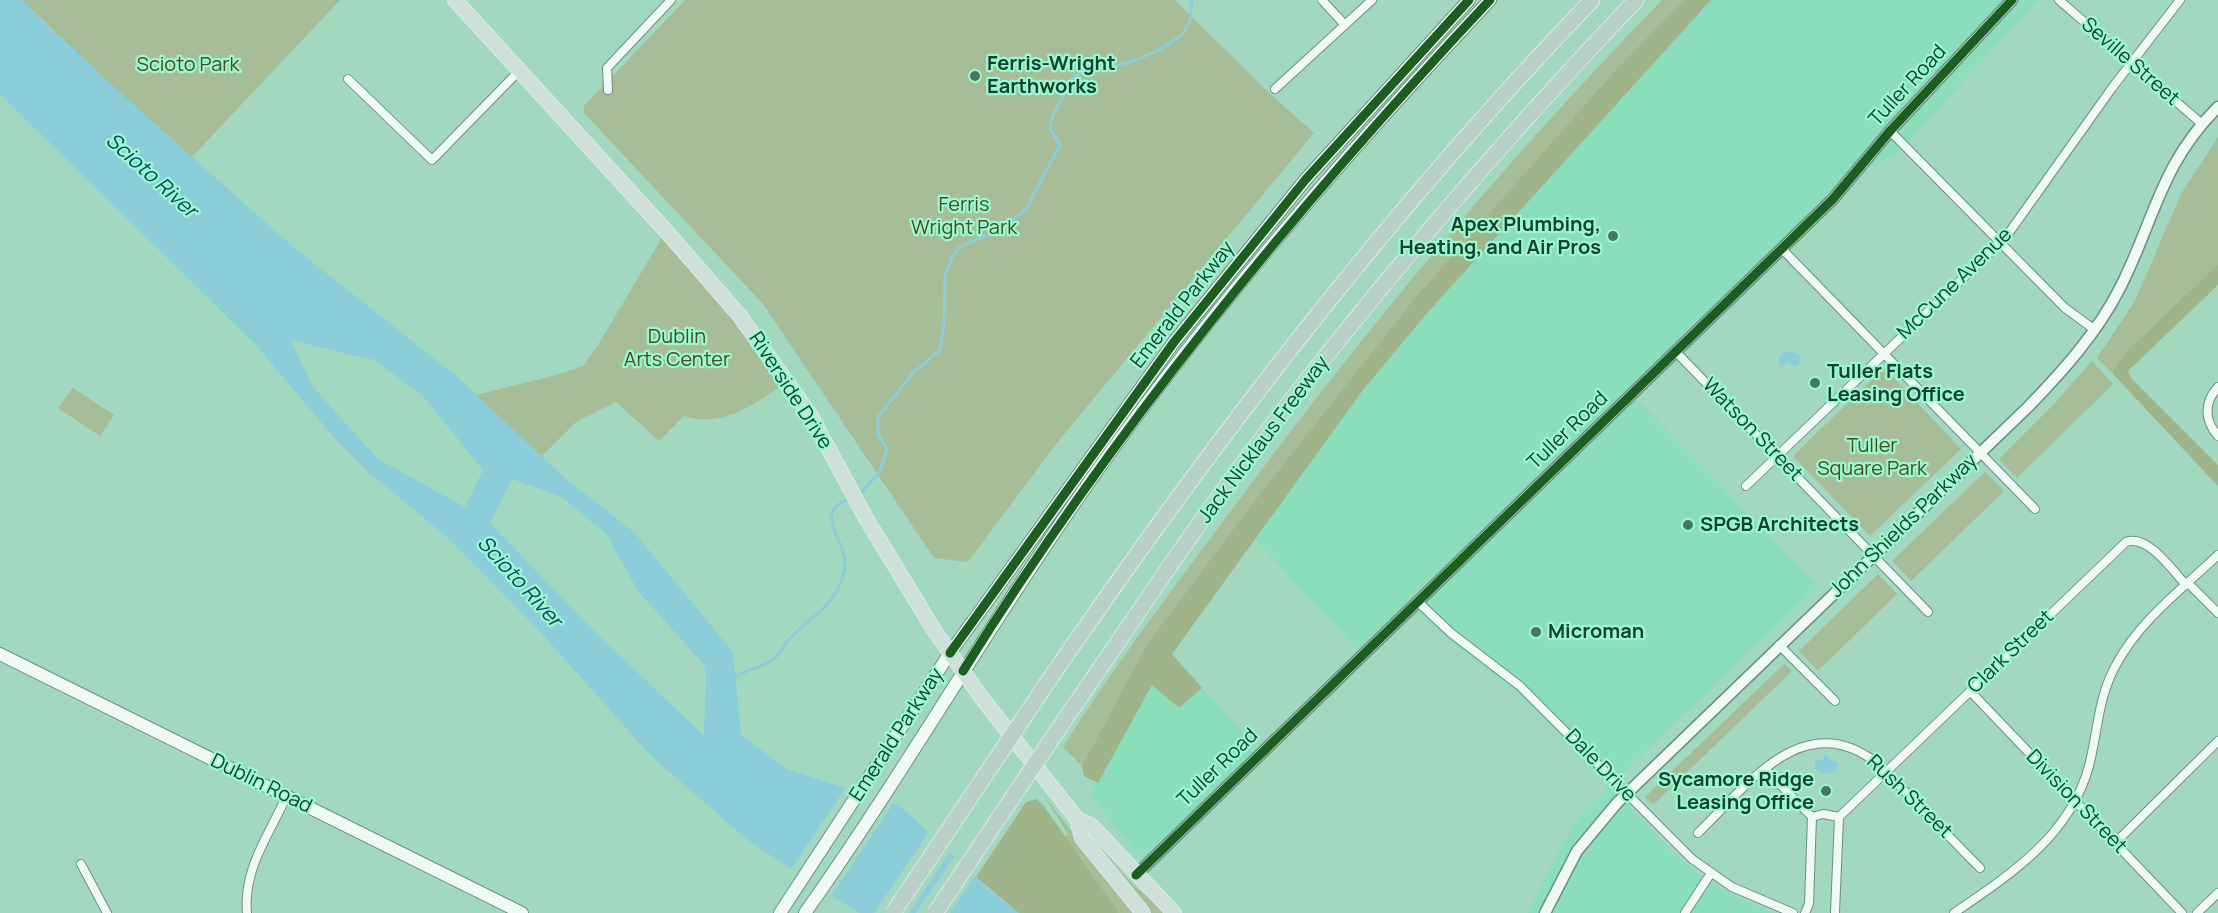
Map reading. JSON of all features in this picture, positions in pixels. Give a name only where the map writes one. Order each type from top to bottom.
[{"type":"highway","name":"Jack Nicklaus Freeway","points":[[893,913],[1130,562],[1287,354],[1503,94],[1592,0]]},
{"type":"highway","name":"Jack Nicklaus Freeway","points":[[935,913],[1071,709],[1243,463],[1384,283],[1534,106],[1636,0]]},
{"type":"main road","name":"Riverside Drive","points":[[455,0],[666,231],[739,315],[810,416],[867,520],[950,653],[1077,819],[1082,837],[1143,913]]},
{"type":"main road","name":"Emerald Parkway","points":[[780,913],[950,653],[1174,342],[1306,179],[1469,0]]},
{"type":"main road","name":"Emerald Parkway","points":[[805,913],[1068,512],[1186,351],[1312,196],[1403,92],[1490,0]]},
{"type":"main road","name":"Dublin Road","points":[[0,654],[522,913]]},
{"type":"main road","name":"Riverside Drive","points":[[1077,819],[1092,825],[1136,875],[1174,913]]},
{"type":"street","points":[[608,90],[607,68],[671,0]]},
{"type":"street","points":[[1322,0],[1345,25]]},
{"type":"street","points":[[1275,88],[1372,0]]},
{"type":"street","name":"Tuller Road","points":[[1136,875],[1840,193],[1890,131],[2012,0]]},
{"type":"street","name":"Seville Street","points":[[2058,0],[2202,124]]},
{"type":"street","name":"McCune Avenue","points":[[1746,486],[2001,243],[2180,0]]},
{"type":"street","points":[[348,79],[432,160],[519,71]]},
{"type":"street","name":"John Shields Parkway","points":[[1545,913],[1577,851],[1626,794],[2055,379],[2095,330],[2125,277],[2162,186],[2202,124],[2218,107]]},
{"type":"street","points":[[1890,131],[2065,308],[2095,330]]},
{"type":"street","points":[[1782,249],[2035,509]]},
{"type":"street","name":"Watson Street","points":[[1676,352],[1928,612]]},
{"type":"street","points":[[2218,387],[2210,398],[2207,411],[2210,426],[2218,436]]},
{"type":"street","name":"Clark Street","points":[[1839,817],[2126,542],[2133,540],[2144,542],[2218,613]]},
{"type":"street","points":[[1954,913],[2014,872],[2057,830],[2075,801],[2089,767],[2101,699],[2115,665],[2141,630],[2218,555]]},
{"type":"street","name":"Dale Drive","points":[[1417,601],[1451,633],[1520,686],[1680,848],[1711,873],[1751,897],[1793,913]]},
{"type":"street","points":[[1779,645],[1834,701]]},
{"type":"street","name":"Division Street","points":[[1970,691],[2182,913]]},
{"type":"street","points":[[2115,843],[2218,741]]},
{"type":"street","name":"Rush Street","points":[[1698,832],[1765,769],[1791,749],[1825,743],[1859,750],[1886,770],[1980,868]]},
{"type":"street","points":[[1765,769],[1812,817],[1809,904],[1805,913]]},
{"type":"street","points":[[247,913],[246,890],[252,868],[286,797]]},
{"type":"street","points":[[1812,817],[1823,814],[1839,817],[1835,913]]},
{"type":"street","points":[[81,864],[107,913]]},
{"type":"street","points":[[1685,913],[1711,873]]},
{"type":"street","points":[[2197,913],[2218,892]]},
{"type":"shaded area","points":[[1684,0],[1711,0],[1428,312],[1363,390],[1172,654],[1202,688],[1179,708],[1152,685],[1098,783],[1084,776],[1082,766],[1147,644],[1262,491],[1414,299],[1617,68]]},
{"type":"shaded area","points":[[1711,0],[2038,0],[1897,154],[1871,166],[1634,396],[1817,586],[1610,786],[1668,847],[1698,874],[1723,890],[1772,913],[1528,913],[1561,845],[1580,817],[1609,786],[1537,710],[1416,613],[1367,659],[1254,538],[1363,390],[1428,312]]},
{"type":"shaded area","points":[[2218,264],[2218,285],[2128,371],[2130,377],[2218,465],[2218,486],[2112,373],[2124,354]]},
{"type":"shaded area","points":[[1152,685],[1179,708],[1202,688],[1266,756],[1154,868],[1139,855],[1090,795]]},
{"type":"shaded area","points":[[1036,799],[1043,805],[1119,913],[1019,913],[976,877],[1026,802]]},
{"type":"green space","name":"Scioto Park","points":[[22,0],[340,0],[192,157],[109,83]]},
{"type":"green space","name":"Ferris Wright Park","points":[[685,0],[1175,0],[1268,92],[1314,133],[1056,444],[968,562],[934,558],[763,304],[584,113],[584,106]]},
{"type":"green space","points":[[1662,0],[1684,0],[1617,68],[1414,299],[1262,491],[1147,644],[1082,766],[1063,747],[1139,636],[1271,458],[1377,322],[1487,190]]},
{"type":"green space","points":[[2218,137],[2218,264],[2124,354],[2112,373],[2097,358],[2135,301],[2181,194]]},
{"type":"green space","name":"Dublin Arts Center","points":[[666,231],[787,382],[751,405],[726,416],[698,419],[684,416],[659,441],[616,402],[576,422],[541,457],[476,395],[557,375],[583,366],[595,350]]},
{"type":"green space","points":[[2092,361],[2113,384],[2017,478],[1999,459],[2057,401]]},
{"type":"green space","name":"Tuller Square Park","points":[[1884,368],[1961,449],[1870,536],[1793,456]]},
{"type":"green space","points":[[73,388],[114,415],[100,436],[58,408]]},
{"type":"green space","points":[[1985,472],[2004,491],[1911,581],[1892,561]]},
{"type":"green space","points":[[1878,574],[1897,594],[1818,671],[1799,651]]},
{"type":"green space","points":[[1784,664],[1792,671],[1653,805],[1645,797]]},
{"type":"green space","points":[[1044,796],[1135,913],[1119,913],[1064,838],[1068,834]]},
{"type":"green space","points":[[1100,847],[1133,885],[1167,913],[1149,913],[1098,849]]},
{"type":"water","name":"Scioto River","points":[[0,0],[22,0],[109,83],[292,246],[460,379],[568,481],[634,532],[733,652],[741,735],[786,769],[899,805],[990,890],[1019,913],[859,913],[750,842],[652,757],[535,626],[444,534],[369,473],[332,435],[255,344],[0,94]],"holes":[[[291,340],[374,360],[423,396],[483,470],[465,507],[378,459],[313,387]],[[512,479],[562,497],[607,535],[638,591],[706,667],[704,736],[595,632],[490,523]]]},
{"type":"water","points":[[1785,352],[1797,353],[1801,357],[1801,362],[1795,368],[1788,361],[1781,368],[1778,359]]},
{"type":"water","points":[[1826,754],[1830,760],[1837,762],[1837,770],[1826,773],[1815,769],[1815,761],[1822,760]]},
{"type":"pier","points":[[847,786],[895,801],[829,899],[789,872]]},
{"type":"pier","points":[[930,830],[951,850],[909,913],[874,913]]},
{"type":"pier","points":[[956,854],[977,873],[950,913],[916,913]]},
{"type":"waterway","points":[[860,495],[879,472],[887,450],[878,434],[878,417],[912,374],[940,350],[944,326],[945,276],[952,257],[959,247],[1003,229],[1026,209],[1060,145],[1050,128],[1053,115],[1075,75],[1134,61],[1159,50],[1182,35],[1190,21],[1192,0]]},
{"type":"waterway","points":[[734,678],[774,659],[788,640],[833,597],[842,579],[845,562],[831,517],[833,510],[849,499]]},
{"type":"cycle path","points":[[950,653],[1174,342],[1306,179],[1469,0]]},
{"type":"cycle path","points":[[963,671],[1021,581],[1082,493],[1210,323],[1347,159],[1490,0]]},
{"type":"cycle path","points":[[1136,875],[1833,199],[1890,131],[2012,0]]},
{"type":"place","name":"Ferris-Wright Earthworks","points":[[975,76]]},
{"type":"place","name":"Apex Plumbing, Heating, and Air Pros","points":[[1613,236]]},
{"type":"place","name":"Tuller Flats Leasing Office","points":[[1815,383]]},
{"type":"place","name":"SPGB Architects","points":[[1688,525]]},
{"type":"place","name":"Microman","points":[[1536,632]]},
{"type":"place","name":"Sycamore Ridge Leasing Office","points":[[1826,791]]}]
